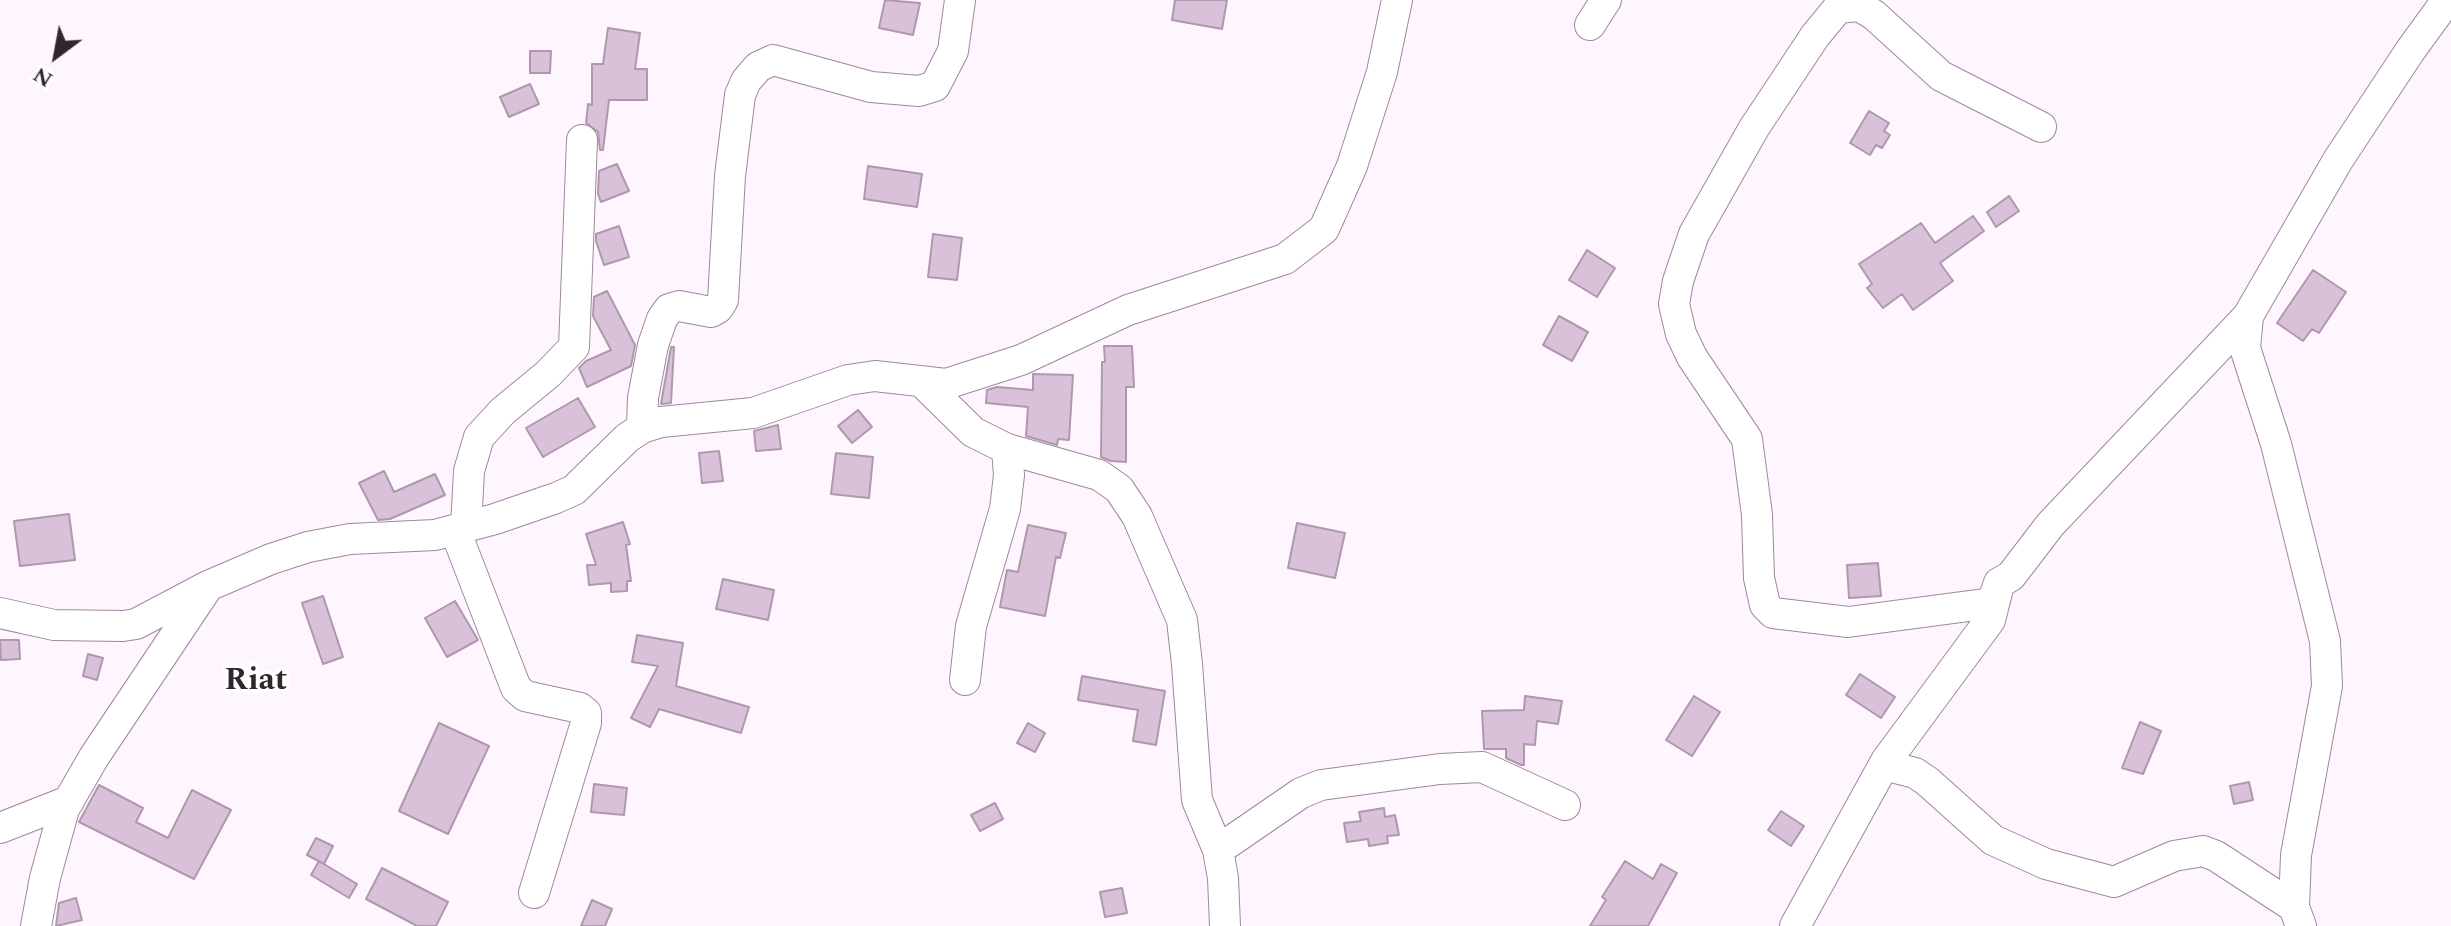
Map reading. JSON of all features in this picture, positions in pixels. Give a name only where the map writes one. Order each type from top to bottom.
[{"type":"street","points":[[642,428],[653,345],[662,319],[669,309],[679,306],[711,312],[723,300],[730,176],[740,95],[746,81],[758,67],[773,60],[871,87],[919,91],[935,86],[953,51],[960,0]]},
{"type":"street","points":[[0,613],[54,625],[123,626],[147,619],[208,586],[271,559],[308,547],[350,539],[435,535],[574,490],[627,438],[642,428],[661,422],[753,413],[819,389],[861,378],[875,376],[946,384],[1021,360],[1128,310],[1285,259],[1324,229],[1352,166],[1382,72],[1397,0]]},
{"type":"street","points":[[2041,127],[1941,76],[1874,15],[1859,6],[1838,8],[1815,36],[1754,128],[1694,234],[1678,281],[1674,304],[1681,334],[1692,357],[1747,439],[1757,515],[1759,578],[1763,598],[1769,609],[1779,615],[1848,622],[1992,603],[1999,583],[2011,576],[2050,525],[2248,316],[2338,160],[2447,0]]},
{"type":"street","points":[[534,893],[586,723],[586,713],[580,708],[525,696],[516,688],[461,528],[469,471],[479,437],[574,347],[582,140]]},
{"type":"street","points":[[2248,316],[2245,348],[2291,499],[2325,641],[2327,686],[2296,855],[2298,916]]},
{"type":"street","points":[[922,382],[973,432],[1007,449],[1099,475],[1119,489],[1137,516],[1182,620],[1197,800],[1218,850],[1223,878],[1225,926]]},
{"type":"street","points":[[965,680],[971,626],[1005,509],[1009,475],[1007,449]]},
{"type":"street","points":[[1795,926],[1884,765],[1990,620],[1999,583]]},
{"type":"street","points":[[36,926],[45,878],[69,801],[94,757],[208,586]]},
{"type":"street","points":[[1884,765],[1915,773],[1993,840],[2046,864],[2114,882],[2174,856],[2203,851],[2216,856],[2298,916]]},
{"type":"street","points":[[1218,850],[1301,793],[1321,785],[1410,773],[1482,767],[1565,805]]},
{"type":"street","points":[[0,828],[69,801]]},
{"type":"building","points":[[885,0],[920,3],[913,35],[879,28]]},
{"type":"building","points":[[1175,0],[1227,0],[1222,29],[1172,20]]},
{"type":"building","points":[[608,28],[640,33],[635,69],[647,69],[647,100],[609,100],[603,150],[600,150],[598,132],[586,123],[588,104],[592,105],[592,64],[603,64]]},
{"type":"building","points":[[530,51],[551,51],[550,73],[530,73]]},
{"type":"building","points":[[530,84],[539,104],[509,117],[500,97]]},
{"type":"building","points":[[1869,111],[1889,123],[1884,131],[1890,135],[1882,148],[1876,145],[1870,155],[1850,143]]},
{"type":"building","points":[[617,164],[629,191],[601,202],[598,194],[599,171]]},
{"type":"building","points":[[868,166],[922,174],[917,207],[864,199]]},
{"type":"building","points":[[2009,196],[2019,211],[1996,227],[1987,212]]},
{"type":"building","points":[[1973,216],[1984,231],[1940,263],[1953,281],[1913,310],[1902,294],[1883,308],[1867,288],[1872,284],[1859,264],[1921,223],[1935,243]]},
{"type":"building","points":[[619,226],[629,257],[604,265],[596,234]]},
{"type":"building","points":[[933,234],[962,238],[957,280],[928,277]]},
{"type":"building","points":[[1587,250],[1615,268],[1597,297],[1569,280]]},
{"type":"building","points":[[2313,270],[2346,292],[2319,333],[2312,329],[2303,341],[2277,323]]},
{"type":"building","points":[[607,291],[635,345],[631,366],[587,387],[579,368],[586,361],[611,350],[593,316],[594,297]]},
{"type":"building","points":[[1559,316],[1588,332],[1572,361],[1543,345]]},
{"type":"building","points":[[1104,346],[1132,346],[1134,387],[1126,387],[1126,462],[1101,457]]},
{"type":"building","points":[[671,347],[674,347],[671,403],[661,404]]},
{"type":"building","points":[[1033,374],[1073,375],[1069,440],[1058,439],[1057,445],[1026,436],[1028,407],[986,403],[987,390],[997,387],[1033,390]]},
{"type":"building","points":[[578,398],[595,427],[543,457],[526,428]]},
{"type":"building","points":[[858,410],[872,427],[852,443],[838,426]]},
{"type":"building","points":[[778,425],[781,449],[756,451],[754,431]]},
{"type":"building","points":[[719,451],[723,481],[702,483],[699,453]]},
{"type":"building","points":[[836,453],[873,457],[869,498],[831,494]]},
{"type":"building","points":[[384,471],[394,492],[435,474],[445,495],[390,519],[378,520],[359,483]]},
{"type":"building","points":[[69,514],[75,560],[20,566],[14,521]]},
{"type":"building","points":[[623,522],[630,544],[626,545],[631,581],[627,581],[627,591],[611,592],[611,583],[589,585],[587,565],[596,565],[586,534]]},
{"type":"building","points":[[1297,523],[1345,533],[1335,578],[1288,568]]},
{"type":"building","points":[[1028,525],[1066,533],[1060,558],[1056,557],[1045,616],[1000,607],[1007,570],[1018,572]]},
{"type":"building","points":[[1878,563],[1881,596],[1849,598],[1847,565]]},
{"type":"building","points":[[723,579],[774,590],[768,620],[716,609]]},
{"type":"building","points":[[323,596],[343,657],[323,664],[302,603]]},
{"type":"building","points":[[455,601],[478,640],[447,657],[425,618]]},
{"type":"building","points":[[637,635],[683,643],[676,686],[749,707],[741,733],[659,709],[650,727],[631,718],[658,666],[632,662]]},
{"type":"building","points":[[0,640],[19,640],[20,659],[1,660]]},
{"type":"building","points":[[88,654],[103,658],[97,680],[83,676]]},
{"type":"building","points":[[1860,674],[1895,697],[1881,718],[1846,695]]},
{"type":"building","points":[[1082,676],[1165,691],[1156,745],[1133,741],[1138,710],[1078,700]]},
{"type":"building","points":[[1525,696],[1562,701],[1558,724],[1537,721],[1535,745],[1524,744],[1524,765],[1521,765],[1506,758],[1506,749],[1484,749],[1482,711],[1524,710]]},
{"type":"building","points":[[1694,696],[1720,712],[1692,756],[1666,740]]},
{"type":"building","points":[[2140,722],[2161,731],[2143,774],[2122,768]]},
{"type":"building","points":[[439,723],[489,746],[448,834],[399,811]]},
{"type":"building","points":[[1028,723],[1045,733],[1035,752],[1017,743]]},
{"type":"building","points":[[2249,782],[2253,800],[2234,804],[2230,786]]},
{"type":"building","points":[[594,784],[627,788],[624,815],[591,812]]},
{"type":"building","points":[[99,785],[143,808],[136,822],[168,838],[192,790],[231,810],[194,879],[79,822]]},
{"type":"building","points":[[995,803],[1003,819],[980,831],[971,815]]},
{"type":"building","points":[[1384,808],[1385,817],[1395,815],[1399,835],[1387,836],[1388,843],[1369,846],[1368,839],[1347,842],[1344,823],[1361,821],[1359,812]]},
{"type":"building","points":[[1781,811],[1804,826],[1791,846],[1768,830]]},
{"type":"building","points":[[316,838],[333,846],[324,864],[307,855]]},
{"type":"building","points":[[319,861],[357,884],[349,898],[311,875]]},
{"type":"building","points":[[1625,861],[1653,879],[1661,864],[1677,873],[1648,926],[1590,926],[1606,900],[1602,897]]},
{"type":"building","points":[[382,868],[448,902],[436,926],[417,926],[366,899]]},
{"type":"building","points":[[1122,888],[1127,913],[1105,917],[1100,892]]},
{"type":"building","points":[[76,898],[82,920],[56,926],[59,903]]},
{"type":"building","points":[[592,900],[612,909],[605,926],[581,926]]},
{"type":"district","name":"Riat","points":[[256,683]]}]
